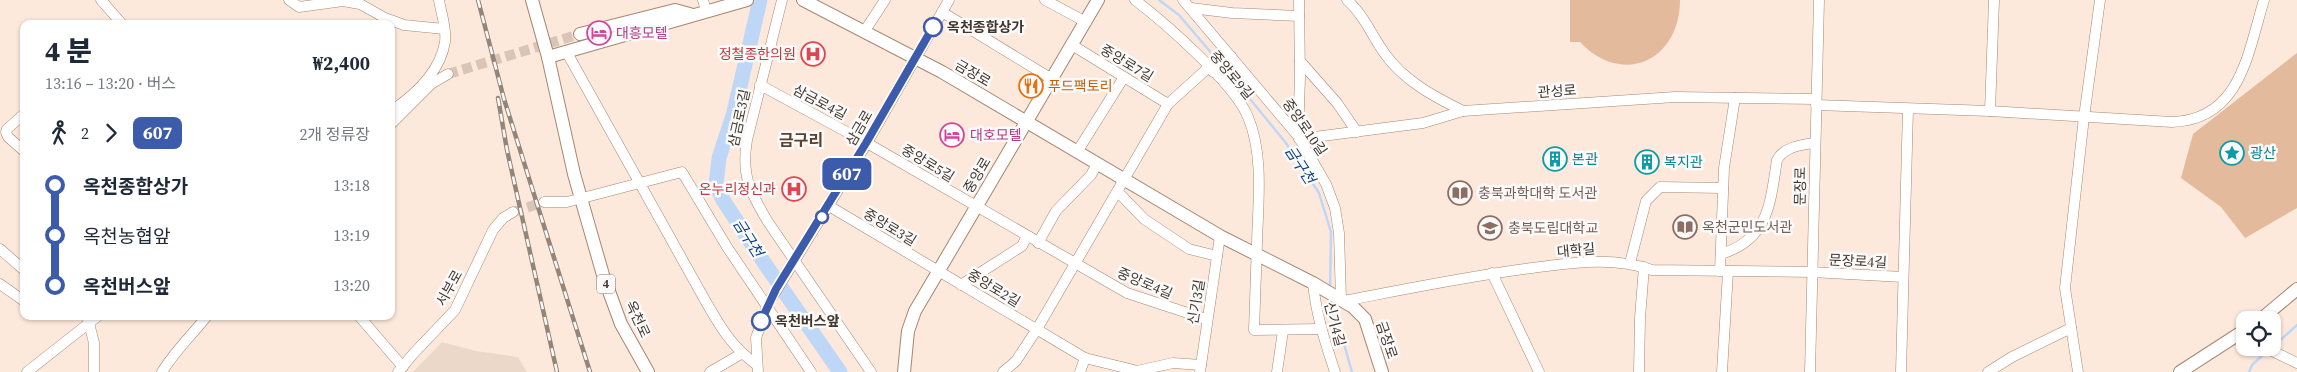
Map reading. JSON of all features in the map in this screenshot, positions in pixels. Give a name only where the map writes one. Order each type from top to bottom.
[{"type":"main road","name":"4","points":[[532,0],[548,57],[580,194]]},
{"type":"main road","name":"금장로","points":[[803,0],[915,58],[1026,121],[1220,236],[1315,284],[1353,307],[1364,319],[1382,372]]},
{"type":"main road","name":"중앙로","points":[[904,372],[908,331],[915,311],[1098,0]]},
{"type":"main road","points":[[548,57],[701,9],[738,1]]},
{"type":"main road","points":[[580,34],[675,10],[701,9]]},
{"type":"main road","name":"옥천로","points":[[580,194],[603,275],[621,324],[648,372]]},
{"type":"main road","points":[[2271,311],[2297,289]]},
{"type":"main road","points":[[2180,372],[2236,338]]},
{"type":"street","points":[[101,0],[118,20]]},
{"type":"street","points":[[289,0],[300,7],[343,1],[360,4],[391,20]]},
{"type":"street","points":[[395,107],[408,99],[432,72],[445,42],[439,0]]},
{"type":"street","name":"삼금로3길","points":[[782,0],[747,140],[744,164],[753,196],[792,264],[871,372]]},
{"type":"street","points":[[864,32],[885,0]]},
{"type":"street","points":[[1045,0],[1086,22]]},
{"type":"street","name":"중앙로9길","points":[[1135,0],[1158,17],[1211,70],[1248,117],[1256,154],[1258,196],[1256,254]]},
{"type":"street","points":[[1299,0],[1299,137]]},
{"type":"street","points":[[1347,0],[1356,8],[1386,55],[1399,70],[1434,96],[1463,111]]},
{"type":"street","name":"문장로","points":[[1810,372],[1814,143],[1819,0]]},
{"type":"street","points":[[1990,111],[1994,0]]},
{"type":"street","points":[[2078,372],[2065,288],[2084,117],[2100,0]]},
{"type":"street","name":"관성로","points":[[1299,137],[1357,132],[1423,123],[1463,111],[1675,97],[1816,102],[1908,110],[1990,111],[2185,121],[2210,111],[2221,104],[2233,90],[2241,76],[2264,0]]},
{"type":"street","name":"삼금로","points":[[767,305],[866,143],[947,1]]},
{"type":"street","points":[[1187,4],[1232,13],[1299,16]]},
{"type":"street","name":"중앙로10길","points":[[1187,4],[1299,137],[1326,184],[1335,208],[1339,233],[1342,300]]},
{"type":"street","points":[[942,12],[1052,79]]},
{"type":"street","points":[[395,22],[404,25],[444,29]]},
{"type":"street","name":"중앙로7길","points":[[1072,45],[1168,104]]},
{"type":"street","points":[[566,51],[727,337],[741,354],[757,368]]},
{"type":"street","points":[[1003,372],[1016,361],[1037,329],[1168,104],[1230,56]]},
{"type":"street","points":[[1300,61],[1337,102],[1357,132]]},
{"type":"street","points":[[395,120],[431,84],[448,74]]},
{"type":"street","points":[[1077,152],[1124,77]]},
{"type":"street","name":"삼금로4길","points":[[760,85],[866,143]]},
{"type":"street","points":[[1722,372],[1724,272],[1721,254],[1723,188],[1724,168],[1735,98]]},
{"type":"street","points":[[1901,372],[1908,110]]},
{"type":"street","points":[[20,118],[3,130],[20,148]]},
{"type":"street","name":"중앙로5길","points":[[866,143],[976,207]]},
{"type":"street","points":[[1721,254],[1738,248],[1763,224],[1770,206],[1777,160],[1781,154],[1797,145],[1814,143]]},
{"type":"street","points":[[1038,243],[1056,210],[1091,175],[1097,164]]},
{"type":"street","points":[[544,202],[568,202],[580,194],[640,183],[682,172],[727,247],[811,372]]},
{"type":"street","points":[[1630,263],[1646,201],[1660,187],[1723,188]]},
{"type":"street","points":[[1118,192],[1144,219],[1189,248],[1217,256]]},
{"type":"street","name":"중앙로3길","points":[[828,206],[938,271]]},
{"type":"street","name":"중앙로4길","points":[[976,207],[1127,293],[1206,319]]},
{"type":"street","name":"서부로","points":[[400,369],[455,310],[493,230],[503,218],[513,212]]},
{"type":"street","points":[[961,284],[1022,246],[1027,236]]},
{"type":"street","name":"신기3길","points":[[1201,369],[1206,319],[1220,236]]},
{"type":"street","points":[[0,249],[20,266]]},
{"type":"street","points":[[1256,254],[1254,330],[1321,329]]},
{"type":"street","name":"대학길","points":[[1342,300],[1492,273],[1586,261],[1630,263],[1652,270],[1812,272]]},
{"type":"street","points":[[1639,372],[1640,318],[1644,267]]},
{"type":"street","name":"중앙로2길","points":[[938,271],[1084,358],[1139,371]]},
{"type":"street","name":"문장로4길","points":[[1812,272],[1903,277]]},
{"type":"street","points":[[1492,273],[1539,372]]},
{"type":"street","points":[[0,284],[20,298]]},
{"type":"street","name":"신기4길","points":[[1315,284],[1321,329],[1335,372]]},
{"type":"street","points":[[757,368],[756,338],[767,305]]},
{"type":"street","points":[[26,372],[90,320]]},
{"type":"street","points":[[92,320],[94,372]]},
{"type":"street","points":[[162,372],[170,358],[184,346],[204,320]]},
{"type":"street","points":[[362,320],[400,369]]},
{"type":"street","points":[[1988,372],[2071,328]]},
{"type":"street","points":[[1278,372],[1283,331]]},
{"type":"street","points":[[710,372],[741,354]]},
{"type":"street","points":[[2281,355],[2297,363]]},
{"type":"street","points":[[1080,372],[1084,358]]},
{"type":"street","points":[[1139,371],[1173,364],[1201,369]]},
{"type":"shaded area","points":[[1570,0],[1680,0],[1677,21],[1670,39],[1659,52],[1646,61],[1630,65],[1613,63],[1596,56],[1580,42],[1570,42]]},
{"type":"shaded area","points":[[2297,53],[2297,208],[2245,238],[2221,207],[2181,178],[2193,134]]},
{"type":"shaded area","points":[[442,342],[476,351],[518,357],[527,372],[413,372]]},
{"type":"waterway","name":"금구천","points":[[760,0],[734,112],[719,158],[716,185],[723,200],[765,264],[840,372]]},
{"type":"waterway","name":"금구천","points":[[1159,0],[1179,15],[1219,62]]},
{"type":"waterway","name":"금구천","points":[[1223,66],[1286,143],[1319,193],[1331,232],[1330,289]]},
{"type":"waterway","name":"금구천","points":[[1331,299],[1352,372]]},
{"type":"waterway","points":[[2281,340],[2297,325]]},
{"type":"waterway","points":[[2249,372],[2252,365],[2262,356]]},
{"type":"tunnel","points":[[448,74],[580,34]]},
{"type":"tunnel","points":[[513,212],[544,202]]},
{"type":"railway","points":[[478,0],[504,99],[590,372]]},
{"type":"railway","points":[[498,98],[507,150],[557,372]]},
{"type":"bus line","name":"607","points":[[761,321],[776,289],[866,143],[933,27]]},
{"type":"place","name":"옥천종합상가","points":[[933,27]]},
{"type":"place","name":"대흥모텔","points":[[599,33]]},
{"type":"place","name":"정철종한의원","points":[[813,54]]},
{"type":"place","name":"푸드팩토리","points":[[1031,86]]},
{"type":"place","name":"대호모텔","points":[[952,135]]},
{"type":"place","name":"광산","points":[[2232,153]]},
{"type":"place","name":"본관","points":[[1555,159]]},
{"type":"place","name":"복지관","points":[[1647,162]]},
{"type":"place","name":"온누리정신과","points":[[794,189]]},
{"type":"place","name":"충북과학대학 도서관","points":[[1460,193]]},
{"type":"place","name":"옥천군민도서관","points":[[1685,227]]},
{"type":"place","name":"충북도립대학교","points":[[1490,228]]},
{"type":"place","name":"옥천버스앞","points":[[761,321]]},
{"type":"district","name":"금구리","points":[[801,140]]}]
